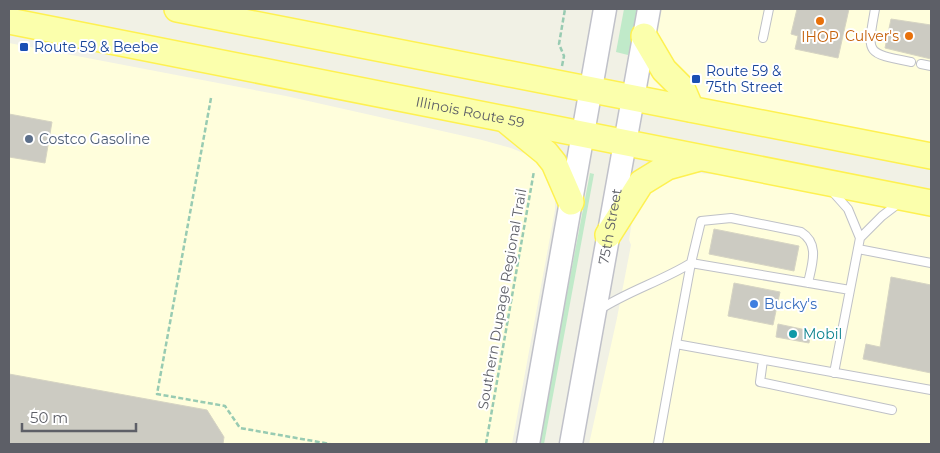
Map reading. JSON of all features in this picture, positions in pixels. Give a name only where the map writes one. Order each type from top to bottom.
[{"type":"main road","points":[[177,9],[931,156]]},
{"type":"main road","points":[[528,444],[605,9]]},
{"type":"main road","name":"75th Street","points":[[571,444],[649,9]]},
{"type":"main road","name":"Illinois Route 59","points":[[9,22],[931,203]]},
{"type":"main road","points":[[644,36],[664,70],[682,88],[691,109]]},
{"type":"main road","points":[[504,119],[546,153],[554,164],[571,202]]},
{"type":"main road","points":[[608,235],[640,183],[667,167],[702,158]]},
{"type":"lane","points":[[763,38],[769,9]]},
{"type":"lane","points":[[876,9],[869,43],[872,50],[877,56],[911,62]]},
{"type":"lane","points":[[922,64],[931,66]]},
{"type":"lane","points":[[817,181],[836,194],[848,209],[860,238],[834,373]]},
{"type":"lane","points":[[860,238],[882,216],[907,199]]},
{"type":"lane","points":[[658,444],[691,263],[701,222],[731,218],[801,232],[809,237],[814,246],[808,283]]},
{"type":"lane","points":[[858,249],[931,263]]},
{"type":"lane","points":[[594,313],[618,298],[670,276],[691,263],[850,290]]},
{"type":"lane","points":[[676,344],[931,390]]},
{"type":"lane","points":[[763,360],[760,382],[892,410]]},
{"type":"path","points":[[564,56],[559,44],[565,9]]},
{"type":"path","points":[[211,98],[157,394],[225,406],[240,428],[330,444]]},
{"type":"path","name":"Southern Dupage Regional Trail","points":[[486,444],[535,166]]},
{"type":"shaded area","points":[[624,9],[639,9],[633,44],[628,55],[616,52]]},
{"type":"shaded area","points":[[658,9],[931,9],[931,143],[644,87]]},
{"type":"shaded area","points":[[9,43],[286,96],[482,140],[511,148],[533,157],[550,176],[555,191],[555,210],[512,444],[9,444]]},
{"type":"shaded area","points":[[681,171],[719,175],[931,216],[931,444],[589,444],[617,318],[631,245],[629,240],[633,215],[641,196]]},
{"type":"shaded area","points":[[590,173],[594,174],[544,444],[538,444]]},
{"type":"building","name":"IHOP","points":[[797,9],[849,9],[838,58],[795,49],[798,36],[791,34]]},
{"type":"building","name":"Culver's","points":[[891,19],[931,25],[931,59],[885,48]]},
{"type":"building","name":"Costco Gasoline","points":[[9,114],[52,122],[45,163],[9,157]]},
{"type":"building","points":[[714,229],[799,246],[794,271],[709,254]]},
{"type":"building","points":[[891,277],[931,285],[931,373],[863,359],[866,344],[880,347]]},
{"type":"building","name":"Bucky's","points":[[734,283],[780,292],[773,325],[728,316]]},
{"type":"building","name":"Mobil","points":[[778,324],[811,331],[809,343],[776,337]]},
{"type":"building","points":[[9,374],[207,410],[224,437],[223,444],[9,444]]},
{"type":"place","name":"IHOP","points":[[820,21]]},
{"type":"place","name":"Culver's","points":[[909,36]]},
{"type":"place","name":"Route 59 & Beebe","points":[[24,47]]},
{"type":"place","name":"Route 59 & 75th Street","points":[[696,79]]},
{"type":"place","name":"Costco Gasoline","points":[[29,139]]},
{"type":"place","name":"Bucky's","points":[[754,304]]},
{"type":"place","name":"Mobil","points":[[793,334]]}]
